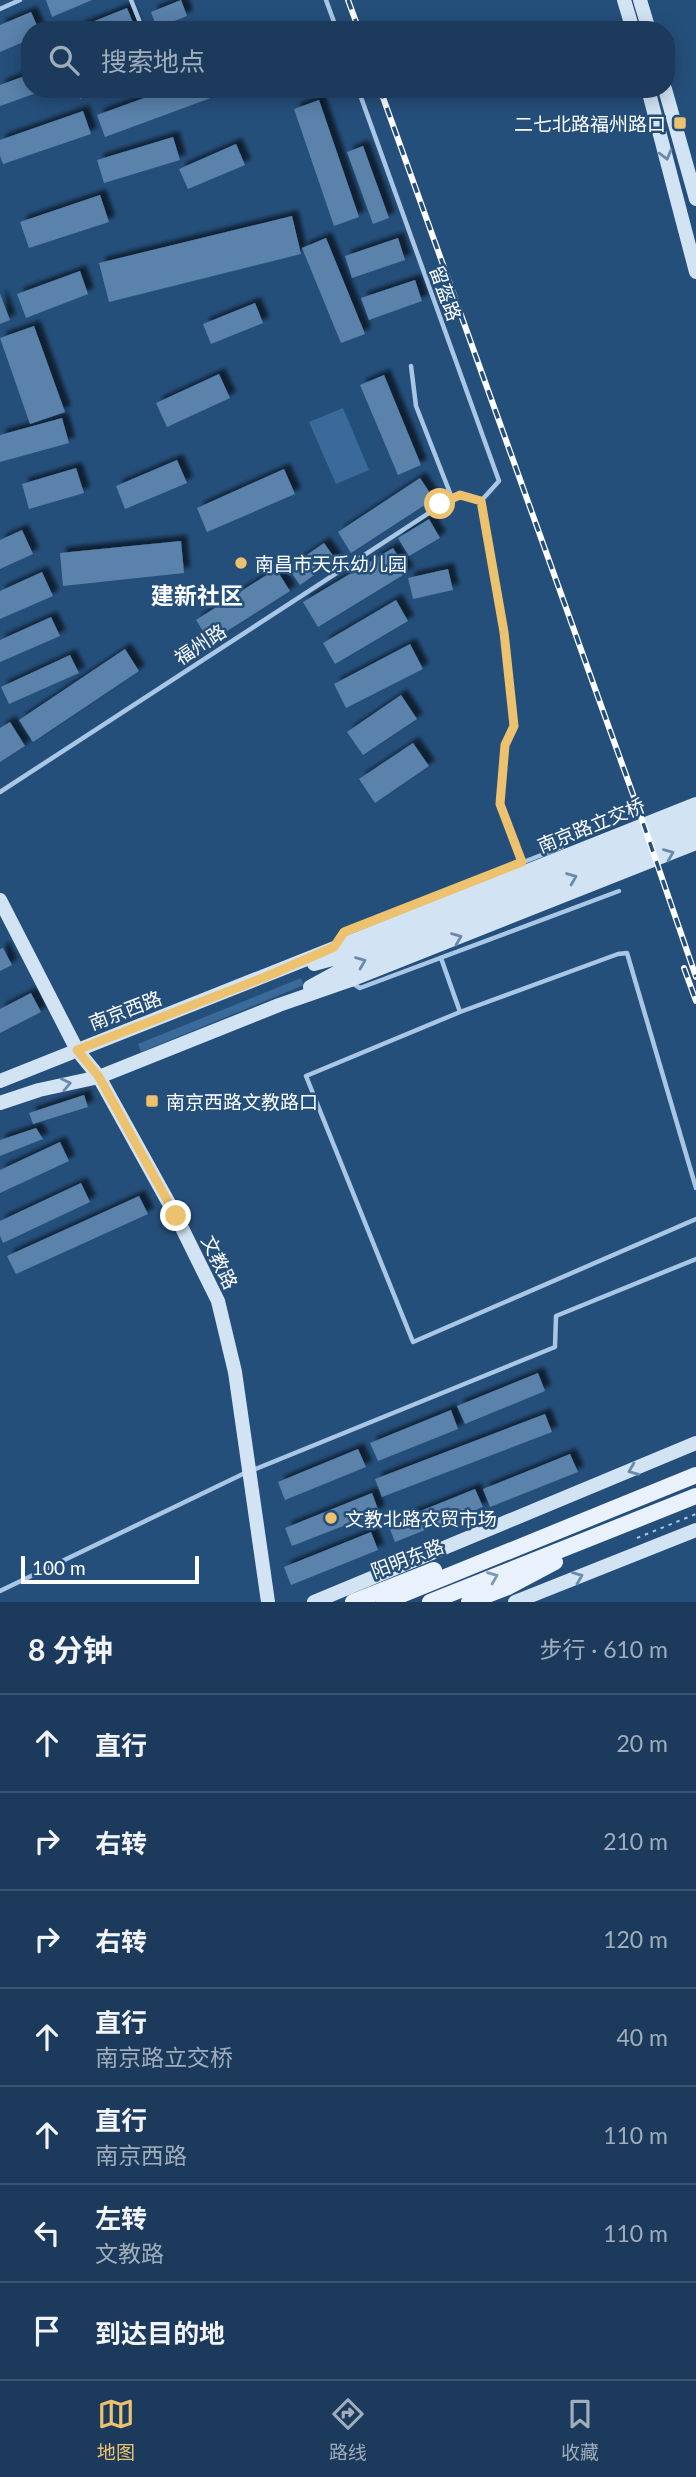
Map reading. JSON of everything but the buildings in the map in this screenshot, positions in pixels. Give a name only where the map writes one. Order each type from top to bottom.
[{"type":"main road","points":[[624,0],[630,21]]},
{"type":"main road","points":[[640,0],[646,21]]},
{"type":"main road","points":[[650,98],[696,272]]},
{"type":"main road","points":[[668,98],[696,199]]},
{"type":"main road","name":"南京路立交桥","points":[[265,977],[334,947],[696,804]]},
{"type":"main road","name":"南京路立交桥","points":[[265,977],[336,958],[696,815]]},
{"type":"main road","points":[[279,1005],[343,969],[696,829]]},
{"type":"main road","points":[[0,1102],[99,1077],[696,843]]},
{"type":"main road","name":"文教路","points":[[0,900],[77,1050],[99,1077],[176,1216],[218,1301],[235,1372],[268,1602]]},
{"type":"main road","name":"南京西路","points":[[0,1082],[265,977]]},
{"type":"main road","points":[[314,1602],[696,1443]]},
{"type":"main road","name":"阳明东路","points":[[384,1602],[696,1475]]},
{"type":"main road","points":[[430,1602],[696,1496]]},
{"type":"main road","name":"阳明东路","points":[[353,1602],[500,1544],[635,1501]]},
{"type":"main road","points":[[469,1602],[508,1587],[632,1522]]},
{"type":"main road","points":[[515,1602],[696,1530]]},
{"type":"lane","points":[[0,9],[20,0]]},
{"type":"lane","points":[[131,0],[139,21]]},
{"type":"lane","points":[[326,0],[334,21]]},
{"type":"lane","name":"留盔路","points":[[361,98],[499,481],[481,501]]},
{"type":"lane","points":[[411,366],[416,406],[452,498],[460,495],[481,501],[504,632],[514,726],[505,745],[500,804],[522,862]]},
{"type":"lane","name":"福州路","points":[[0,792],[452,498]]},
{"type":"lane","points":[[334,947],[344,932],[562,847]]},
{"type":"lane","points":[[348,981],[360,988],[620,891]]},
{"type":"lane","points":[[696,1188],[626,953],[460,1012],[306,1076],[413,1342],[696,1219]]},
{"type":"lane","points":[[441,958],[460,1012]]},
{"type":"lane","points":[[0,1591],[250,1471],[555,1347],[556,1316],[696,1259]]},
{"type":"shaded area","points":[[343,408],[369,470],[336,484],[309,422]]},
{"type":"shaded area","points":[[301,978],[304,985],[141,1052],[138,1044]]},
{"type":"railway","points":[[348,0],[356,21]]},
{"type":"railway","points":[[383,98],[696,977]]},
{"type":"railway","points":[[684,968],[696,1001]]},
{"type":"place","name":"二七北路福州路口","points":[[680,123]]},
{"type":"place","name":"南昌市天乐幼儿园","points":[[241,563]]},
{"type":"place","name":"南京西路文教路口","points":[[152,1101]]},
{"type":"place","name":"文教北路农贸市场","points":[[331,1518]]},
{"type":"district","name":"建新社区","points":[[197,595]]},
{"type":"route","points":[[176,1216],[99,1077],[77,1050],[265,977],[334,947],[344,932],[522,862],[500,804],[505,745],[514,726],[504,632],[481,501],[460,495],[440,504]]}]
